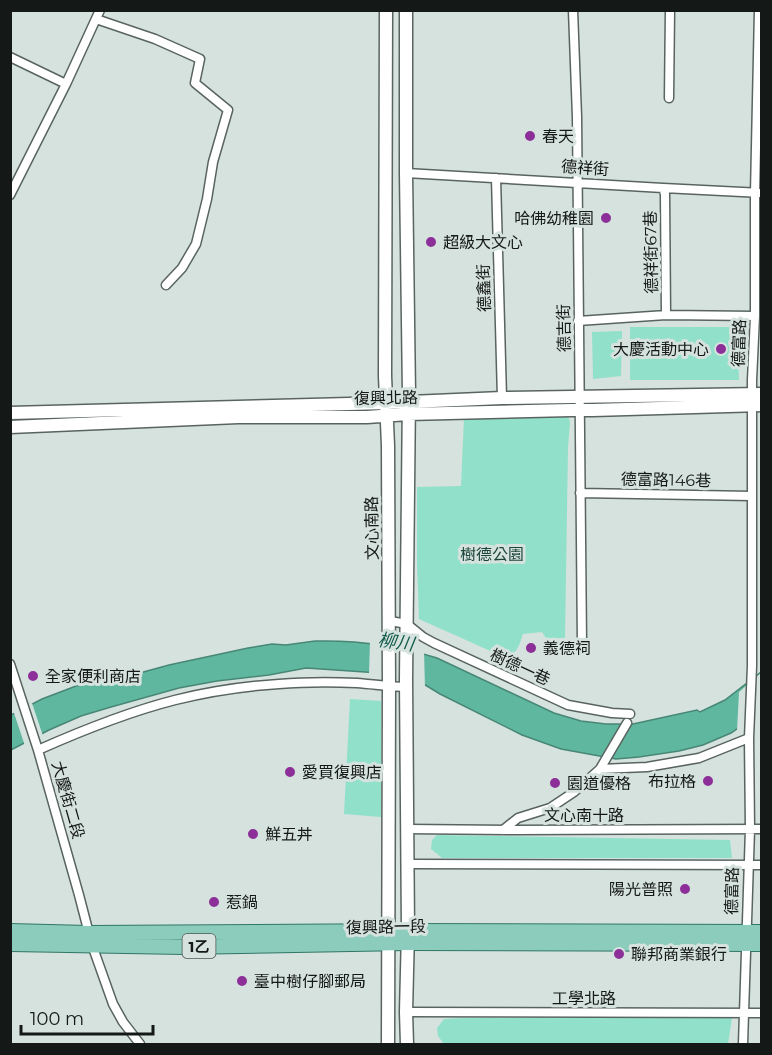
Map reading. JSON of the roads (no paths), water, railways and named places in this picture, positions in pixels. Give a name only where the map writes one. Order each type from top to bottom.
[{"type":"main road","name":"文心南路","points":[[386,10],[386,376],[390,621],[388,1044]]},
{"type":"main road","points":[[406,10],[407,1044]]},
{"type":"main road","name":"復興北路","points":[[10,427],[408,408],[502,398],[757,399]]},
{"type":"main road","name":"復興北路","points":[[408,408],[579,410],[757,399]]},
{"type":"main road","name":"復興北路","points":[[10,413],[387,409]]},
{"type":"main road","name":"復興路一段","points":[[10,931],[184,947],[388,937],[746,938],[762,944]]},
{"type":"main road","name":"復興路一段","points":[[746,938],[762,932]]},
{"type":"main road","name":"復興路一段","points":[[10,944],[90,939]]},
{"type":"street","name":"德吉街","points":[[573,10],[577,117],[582,645]]},
{"type":"street","points":[[669,98],[670,10]]},
{"type":"street","name":"德富路","points":[[743,1044],[750,829],[752,496],[757,399],[755,316],[759,10]]},
{"type":"street","points":[[10,195],[98,15],[200,59],[195,83],[228,110],[213,162],[196,244],[182,268],[166,285]]},
{"type":"street","points":[[10,57],[66,84]]},
{"type":"street","name":"德祥街","points":[[406,173],[758,193]]},
{"type":"street","name":"德鑫街","points":[[496,178],[502,398]]},
{"type":"street","name":"德祥街67巷","points":[[663,189],[665,194],[666,315]]},
{"type":"street","points":[[578,321],[666,315],[755,316]]},
{"type":"street","name":"德富路146巷","points":[[580,494],[752,496]]},
{"type":"street","points":[[390,621],[407,624]]},
{"type":"street","name":"樹德一巷","points":[[407,624],[434,643],[568,705],[612,713],[628,719],[602,766]]},
{"type":"street","name":"大慶街二段","points":[[10,664],[38,748],[90,939],[113,1004],[140,1044]]},
{"type":"street","points":[[38,748],[92,727],[194,696],[280,684],[406,683]]},
{"type":"street","points":[[503,830],[518,818],[550,808],[574,792],[602,766],[647,767],[699,758],[749,738]]},
{"type":"street","name":"文心南十路","points":[[407,829],[762,829]]},
{"type":"street","points":[[407,864],[762,865]]},
{"type":"street","name":"工學北路","points":[[406,1012],[762,1013]]},
{"type":"place","name":"春天","points":[[530,136]]},
{"type":"place","name":"哈佛幼稚園","points":[[606,218]]},
{"type":"place","name":"超級大文心","points":[[431,242]]},
{"type":"place","name":"大慶活動中心","points":[[721,349]]},
{"type":"place","name":"義德祠","points":[[531,648]]},
{"type":"place","name":"全家便利商店","points":[[33,676]]},
{"type":"place","name":"愛買復興店","points":[[290,772]]},
{"type":"place","name":"布拉格","points":[[708,781]]},
{"type":"place","name":"園道優格","points":[[555,783]]},
{"type":"place","name":"鮮五丼","points":[[253,834]]},
{"type":"place","name":"陽光普照","points":[[685,889]]},
{"type":"place","name":"惹鍋","points":[[214,902]]},
{"type":"place","name":"聯邦商業銀行","points":[[619,954]]},
{"type":"place","name":"臺中樹仔腳郵局","points":[[242,981]]},
{"type":"park label","name":"樹德公園","points":[[492,554]]},
{"type":"water label","name":"柳川","points":[[396,642]]}]
